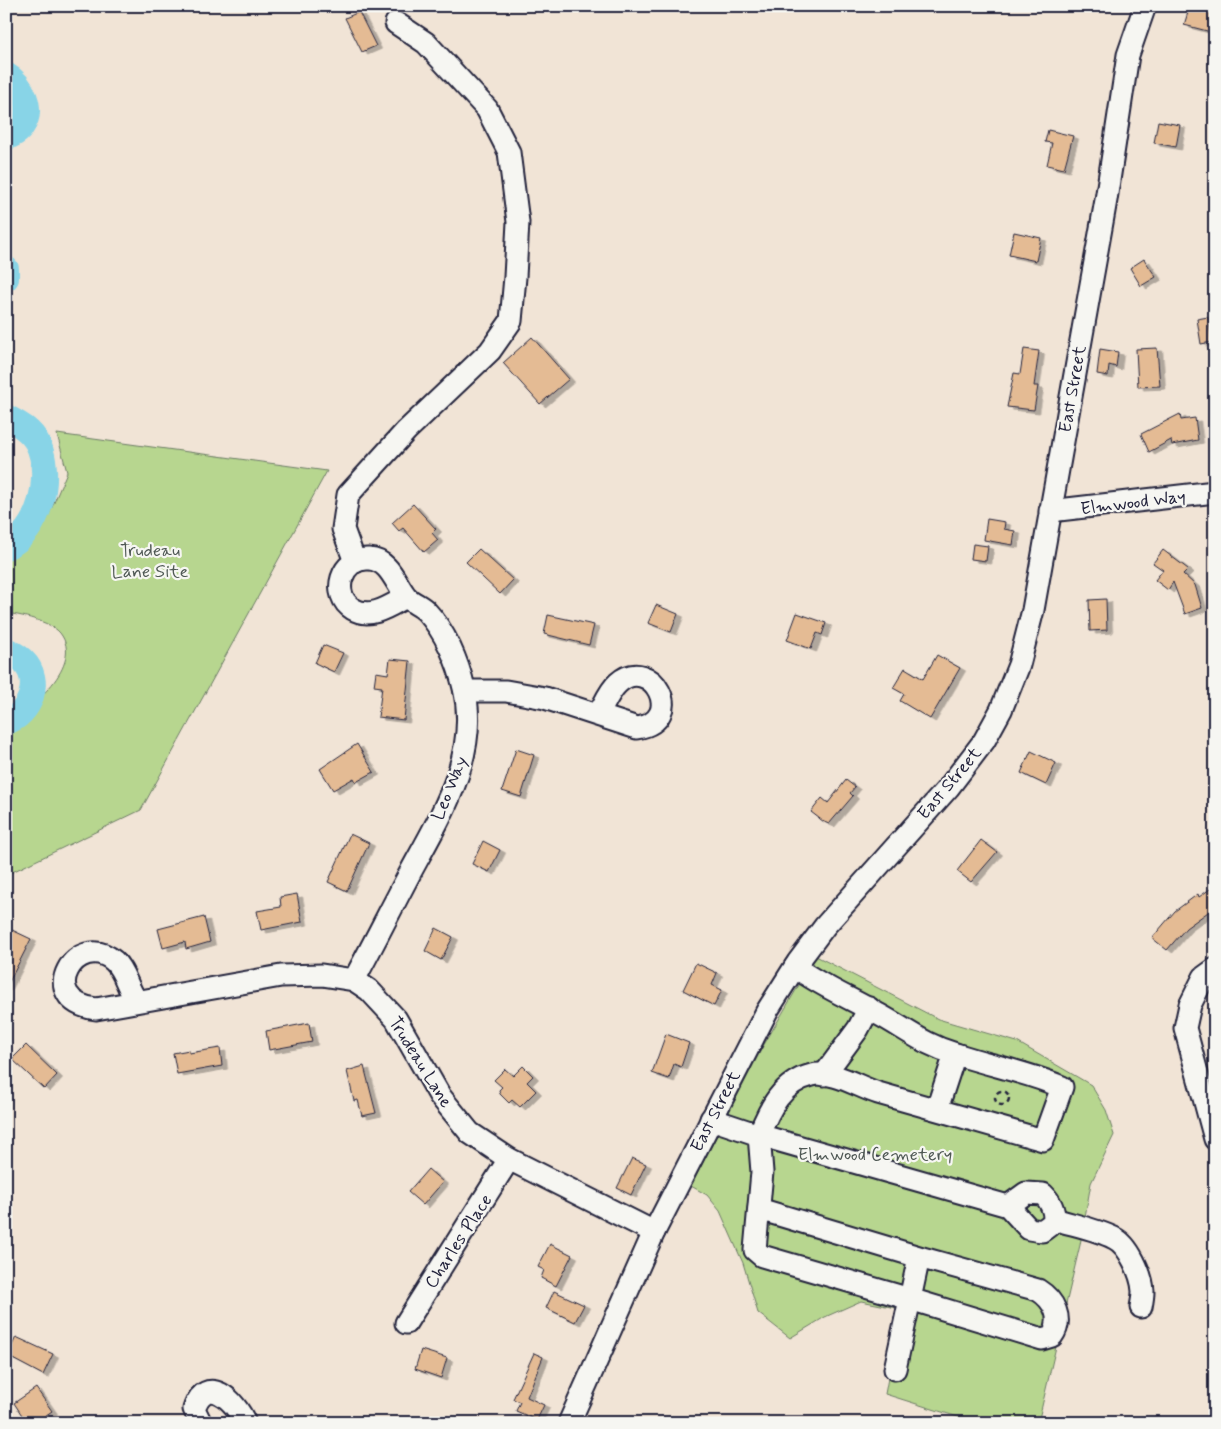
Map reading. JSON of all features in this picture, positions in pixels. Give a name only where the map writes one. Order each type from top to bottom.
[{"type":"street","name":"East Street","points":[[570,1423],[654,1232],[762,1020],[794,967],[838,911],[961,772],[993,726],[1024,651],[1104,209],[1127,65],[1135,29],[1145,6]]},
{"type":"street","points":[[396,23],[426,43],[487,109],[509,152],[518,222],[511,321],[490,351],[406,431],[348,495],[343,529],[355,562],[344,572],[340,586],[344,600],[355,610],[370,613],[406,597]]},
{"type":"street","name":"Elmwood Way","points":[[1050,512],[1215,492]]},
{"type":"street","name":"Leo Way","points":[[354,980],[446,806],[465,750],[468,729],[465,691],[454,659],[437,625],[424,609],[406,597],[382,564],[369,559],[355,562]]},
{"type":"street","points":[[465,691],[486,690],[522,694],[559,702],[598,716]]},
{"type":"street","points":[[759,1209],[1038,1290],[1048,1296],[1053,1304],[1057,1313],[1058,1327],[1052,1336],[1042,1338],[759,1254],[754,1247],[762,1172],[759,1135],[776,1099],[787,1088],[806,1077],[824,1075],[876,1092],[1043,1140],[1062,1087],[1034,1075],[955,1054],[913,1037],[869,1008],[810,978],[794,967]]},
{"type":"street","points":[[1215,970],[1204,977],[1190,1005],[1185,1028],[1215,1139]]},
{"type":"street","name":"Trudeau Lane","points":[[138,1001],[281,976],[322,975],[354,980],[369,990],[396,1019],[454,1116],[470,1133],[509,1159],[654,1232]]},
{"type":"street","points":[[824,1075],[858,1029],[869,1008]]},
{"type":"street","points":[[937,1109],[955,1054]]},
{"type":"street","points":[[711,1119],[759,1135],[1008,1206],[1029,1229],[1042,1231],[1054,1219]]},
{"type":"street","name":"Charles Place","points":[[406,1324],[509,1159]]},
{"type":"street","points":[[1008,1206],[1026,1194],[1043,1194],[1049,1200],[1054,1219]]},
{"type":"street","points":[[1054,1219],[1115,1238],[1121,1243],[1134,1263],[1141,1283],[1143,1292],[1141,1307]]},
{"type":"street","points":[[895,1369],[919,1257]]},
{"type":"street","points":[[201,1423],[194,1409],[196,1402],[205,1394],[214,1391],[227,1396],[234,1402],[245,1423]]},
{"type":"path","points":[[999,1092],[1008,1094],[1009,1099],[1006,1104],[1001,1105],[996,1101],[996,1096],[999,1092]]},
{"type":"green space","name":"Trudeau Lane Site","points":[[57,434],[327,471],[141,810],[6,875],[6,722],[17,716],[41,697],[52,685],[66,659],[66,645],[60,633],[49,625],[27,617],[6,613],[6,528],[11,531],[25,533],[44,526],[67,472]]},
{"type":"green space","name":"Elmwood Cemetery","points":[[816,956],[938,1019],[1017,1042],[1091,1085],[1106,1110],[1114,1135],[1091,1183],[1080,1245],[1038,1423],[977,1423],[885,1394],[901,1309],[861,1301],[825,1317],[790,1338],[758,1313],[743,1263],[720,1211],[707,1195],[691,1186],[762,1048]]},
{"type":"building","points":[[1190,6],[1215,6],[1215,33],[1184,25]]},
{"type":"building","points":[[359,12],[376,46],[362,52],[345,18]]},
{"type":"building","points":[[1158,121],[1180,125],[1176,147],[1154,143]]},
{"type":"building","points":[[1048,130],[1073,136],[1064,169],[1047,165],[1052,143],[1045,142]]},
{"type":"building","points":[[1014,232],[1041,238],[1036,261],[1009,255]]},
{"type":"building","points":[[1144,259],[1156,277],[1141,286],[1130,268]]},
{"type":"building","points":[[1208,317],[1212,342],[1201,344],[1197,319]]},
{"type":"building","points":[[532,337],[569,379],[540,404],[503,363]]},
{"type":"building","points":[[1157,348],[1160,386],[1138,387],[1136,349]]},
{"type":"building","points":[[1024,349],[1039,351],[1034,386],[1038,386],[1034,410],[1007,407],[1014,373],[1020,374]]},
{"type":"building","points":[[1100,349],[1118,352],[1116,367],[1109,365],[1108,376],[1097,374]]},
{"type":"building","points":[[1180,414],[1181,420],[1195,418],[1198,440],[1172,445],[1171,440],[1149,452],[1141,434]]},
{"type":"building","points":[[413,504],[436,529],[432,533],[438,540],[424,552],[403,528],[399,531],[392,523]]},
{"type":"building","points":[[987,519],[1005,522],[1004,529],[1015,531],[1013,545],[984,540]]},
{"type":"building","points":[[973,544],[988,546],[986,561],[971,559]]},
{"type":"building","points":[[479,549],[513,580],[500,594],[466,562]]},
{"type":"building","points":[[1163,550],[1188,569],[1183,574],[1195,585],[1202,608],[1185,614],[1173,582],[1168,590],[1155,580],[1163,570],[1153,563]]},
{"type":"building","points":[[1106,599],[1107,630],[1090,631],[1089,600]]},
{"type":"building","points":[[656,605],[678,614],[671,632],[648,623]]},
{"type":"building","points":[[797,613],[826,623],[822,635],[817,633],[811,649],[787,640]]},
{"type":"building","points":[[548,615],[594,625],[589,645],[544,634]]},
{"type":"building","points":[[323,645],[343,653],[334,672],[315,663]]},
{"type":"building","points":[[937,655],[960,668],[930,719],[900,701],[904,694],[893,688],[905,668],[923,679]]},
{"type":"building","points":[[390,659],[410,661],[404,720],[378,717],[382,687],[374,686],[376,672],[388,674]]},
{"type":"building","points":[[357,744],[374,772],[356,782],[354,778],[333,790],[320,769]]},
{"type":"building","points":[[516,749],[534,755],[521,797],[502,791]]},
{"type":"building","points":[[1031,751],[1056,763],[1046,785],[1021,773]]},
{"type":"building","points":[[846,780],[855,787],[850,793],[853,796],[829,824],[811,812],[822,798],[828,803]]},
{"type":"building","points":[[350,834],[369,843],[347,891],[328,882]]},
{"type":"building","points":[[981,840],[997,852],[971,882],[957,871]]},
{"type":"building","points":[[483,841],[500,850],[489,872],[472,864]]},
{"type":"building","points":[[1210,889],[1215,897],[1215,907],[1186,928],[1167,950],[1152,938],[1175,911],[1198,894],[1199,897]]},
{"type":"building","points":[[297,894],[302,922],[261,930],[257,911],[281,907],[280,897]]},
{"type":"building","points":[[204,917],[210,942],[186,949],[185,942],[163,948],[158,929]]},
{"type":"building","points":[[436,928],[453,937],[441,960],[425,951]]},
{"type":"building","points":[[12,930],[31,939],[6,988],[6,942]]},
{"type":"building","points":[[696,963],[717,973],[712,985],[722,990],[714,1006],[683,990]]},
{"type":"building","points":[[309,1023],[312,1042],[269,1050],[266,1031]]},
{"type":"building","points":[[666,1034],[689,1043],[681,1067],[674,1064],[669,1079],[652,1073]]},
{"type":"building","points":[[26,1045],[57,1075],[44,1089],[12,1059]]},
{"type":"building","points":[[220,1048],[222,1066],[177,1074],[173,1053],[189,1050],[189,1053]]},
{"type":"building","points":[[364,1066],[376,1113],[362,1116],[358,1100],[354,1101],[347,1071]]},
{"type":"building","points":[[523,1066],[533,1076],[527,1082],[536,1091],[520,1107],[512,1100],[509,1103],[500,1094],[499,1090],[502,1087],[494,1080],[505,1069],[513,1076]]},
{"type":"building","points":[[632,1158],[646,1164],[631,1195],[617,1188]]},
{"type":"building","points":[[428,1169],[443,1182],[423,1205],[408,1192]]},
{"type":"building","points":[[550,1244],[572,1255],[556,1286],[541,1278],[544,1270],[538,1267]]},
{"type":"building","points":[[554,1291],[584,1305],[575,1322],[546,1308]]},
{"type":"building","points":[[16,1337],[53,1354],[43,1375],[7,1356]]},
{"type":"building","points":[[421,1350],[447,1358],[441,1378],[415,1369]]},
{"type":"building","points":[[534,1353],[543,1357],[527,1397],[544,1405],[537,1420],[516,1411],[520,1402],[513,1399]]},
{"type":"building","points":[[36,1388],[52,1411],[35,1423],[27,1423],[14,1403]]},
{"type":"waterway","points":[[6,75],[17,84],[21,91],[27,112],[21,128],[6,138]]},
{"type":"waterway","points":[[6,269],[6,278]]},
{"type":"waterway","points":[[6,417],[24,428],[35,439],[42,457],[44,472],[43,487],[35,517],[18,540],[6,547]]},
{"type":"waterway","points":[[6,650],[23,661],[29,669],[33,687],[31,696],[22,712],[6,722]]}]
